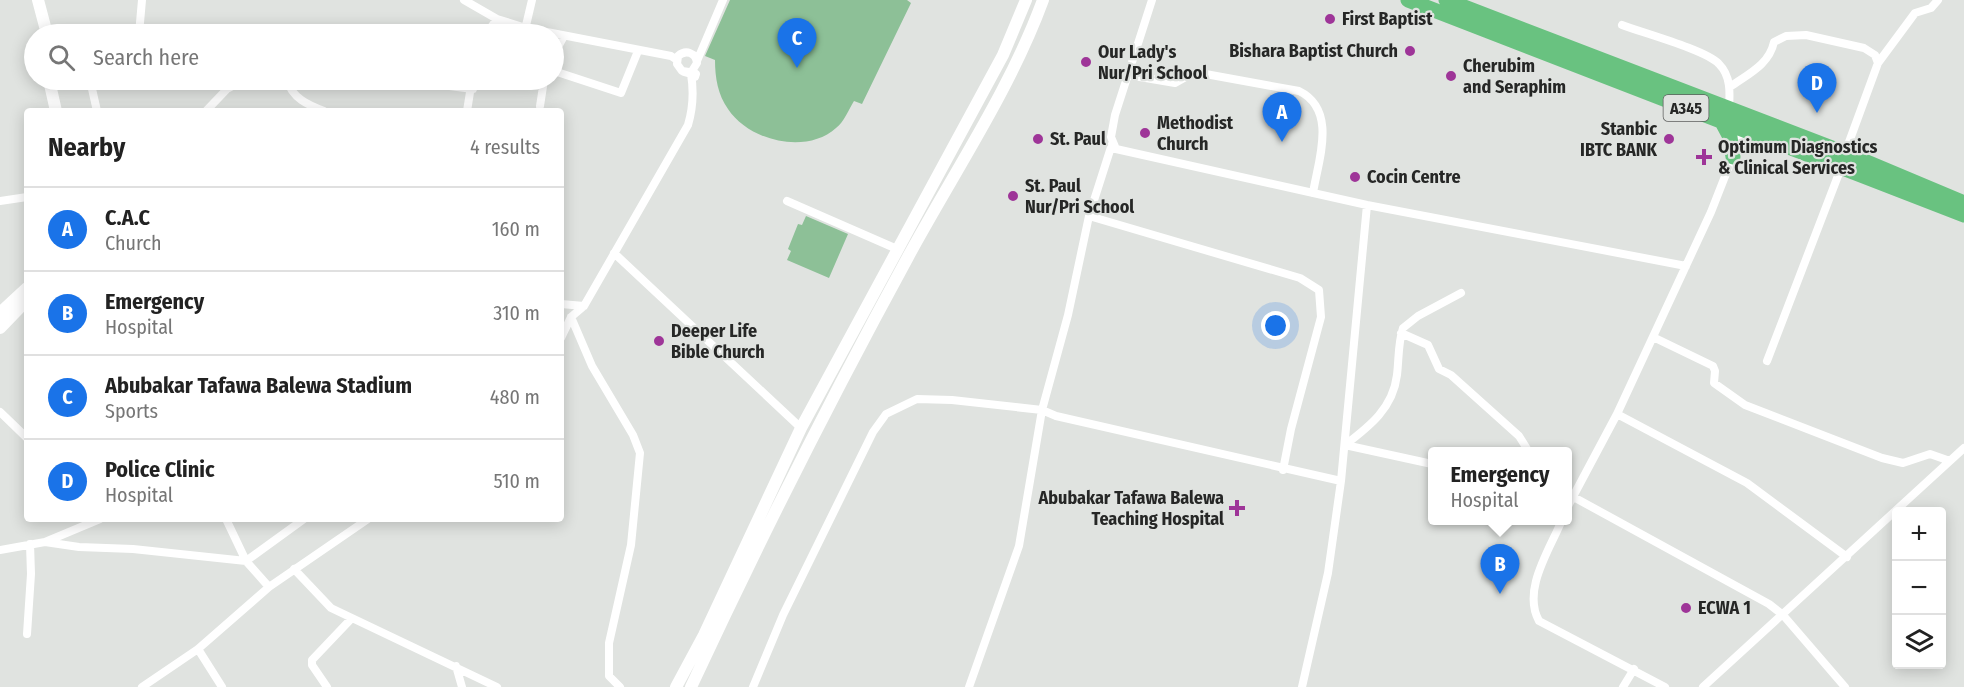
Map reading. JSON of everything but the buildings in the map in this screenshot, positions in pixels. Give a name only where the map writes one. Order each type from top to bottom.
[{"type":"highway","name":"A345","points":[[1408,0],[1428,3],[1492,25],[1843,161],[1964,203]]},
{"type":"highway","name":"A345","points":[[1446,0],[1492,25]]},
{"type":"highway","points":[[1725,115],[1733,157]]},
{"type":"highway","name":"A345","points":[[1843,161],[1964,215]]},
{"type":"street","points":[[37,0],[41,24]]},
{"type":"street","points":[[37,0],[43,24]]},
{"type":"street","points":[[140,24],[142,0]]},
{"type":"street","points":[[464,0],[508,24]]},
{"type":"street","points":[[527,24],[532,0]]},
{"type":"street","points":[[683,68],[697,61],[703,51],[705,38],[723,0]]},
{"type":"street","points":[[676,687],[704,635],[801,428],[1003,55],[1026,0]]},
{"type":"street","points":[[691,687],[812,436],[1013,69],[1043,0]]},
{"type":"street","points":[[969,687],[1019,546],[1042,410],[1068,315],[1089,216],[1112,144],[1115,115],[1152,0]]},
{"type":"street","points":[[1767,361],[1878,63],[1915,13],[1931,8],[1938,0]]},
{"type":"street","points":[[493,24],[496,19]]},
{"type":"street","points":[[1622,25],[1711,58],[1719,64],[1730,87],[1725,115]]},
{"type":"street","points":[[1730,87],[1767,59],[1774,42],[1795,34],[1864,48],[1875,56],[1878,63]]},
{"type":"street","points":[[564,36],[659,55],[696,74],[693,86],[693,105],[688,125],[584,306],[571,317],[564,332]]},
{"type":"street","points":[[683,68],[681,54],[688,52],[705,38]]},
{"type":"street","points":[[564,74],[621,93],[638,51]]},
{"type":"street","points":[[688,52],[697,61]]},
{"type":"street","points":[[1128,75],[1175,83],[1191,74],[1200,74],[1299,91],[1309,95],[1319,111],[1324,131],[1313,193]]},
{"type":"street","points":[[51,90],[55,108]]},
{"type":"street","points":[[59,90],[62,108]]},
{"type":"street","points":[[92,90],[96,108]]},
{"type":"street","points":[[209,108],[226,90]]},
{"type":"street","points":[[290,90],[313,108]]},
{"type":"street","points":[[467,108],[470,90]]},
{"type":"street","points":[[540,106],[542,90]]},
{"type":"street","points":[[1572,491],[1617,414],[1686,266],[1747,124]]},
{"type":"street","points":[[1112,144],[1116,149],[1131,154],[1367,205],[1686,266]]},
{"type":"street","points":[[0,201],[24,197]]},
{"type":"street","points":[[787,201],[897,249]]},
{"type":"street","points":[[1302,687],[1327,580],[1341,481],[1367,205]]},
{"type":"street","points":[[1089,216],[1300,278],[1319,290],[1321,317],[1291,429],[1283,470]]},
{"type":"street","points":[[614,253],[812,436]]},
{"type":"street","points":[[0,313],[24,291]]},
{"type":"street","points":[[1345,445],[1377,419],[1389,402],[1395,388],[1403,328],[1418,316],[1461,293]]},
{"type":"street","points":[[0,328],[24,303]]},
{"type":"street","points":[[564,304],[584,306]]},
{"type":"street","points":[[571,317],[592,366],[633,435],[640,453],[631,545],[609,643],[609,676],[606,687]]},
{"type":"street","points":[[1401,333],[1428,345],[1439,369],[1451,375],[1519,436],[1526,447]]},
{"type":"street","points":[[1653,337],[1713,366],[1714,383],[1745,405],[1882,458],[1903,463],[1930,454],[1950,461]]},
{"type":"street","points":[[753,687],[783,615],[873,432],[886,414],[897,406],[917,399],[952,400],[1042,410],[1056,416],[1283,470],[1341,481]]},
{"type":"street","points":[[0,412],[24,435]]},
{"type":"street","points":[[1617,414],[1747,483],[1847,557]]},
{"type":"street","points":[[1345,445],[1428,463]]},
{"type":"street","points":[[1703,687],[1964,448]]},
{"type":"street","points":[[1572,495],[1784,615],[1845,687]]},
{"type":"street","points":[[0,550],[45,542],[93,522]]},
{"type":"street","points":[[227,522],[246,561],[269,587]]},
{"type":"street","points":[[45,542],[246,561],[300,522]]},
{"type":"street","points":[[142,687],[198,649],[269,587],[364,522]]},
{"type":"street","points":[[1560,525],[1536,579],[1532,592],[1532,610],[1544,626],[1634,669],[1665,687]]},
{"type":"street","points":[[27,634],[31,574],[30,544]]},
{"type":"street","points":[[294,569],[331,608],[497,687]]},
{"type":"street","points":[[327,687],[312,665],[312,660],[351,619]]},
{"type":"street","points":[[198,649],[222,687]]},
{"type":"street","points":[[456,666],[462,687]]},
{"type":"street","points":[[1623,687],[1634,669]]},
{"type":"street","points":[[609,676],[620,687]]},
{"type":"green space","points":[[730,0],[907,0],[911,3],[862,104],[854,101],[839,125],[824,136],[809,141],[794,142],[779,141],[750,129],[737,120],[719,92],[715,60],[705,56]]},
{"type":"green space","points":[[806,216],[848,234],[829,278],[787,260],[791,251],[788,249],[798,224],[802,225]]},
{"type":"place","name":"First Baptist","points":[[1330,19]]},
{"type":"place","name":"Bishara Baptist Church","points":[[1410,51]]},
{"type":"place","name":"Our Lady's Nur/Pri School","points":[[1086,62]]},
{"type":"place","name":"Abubakar Tafawa Balewa Stadium","points":[[797,68]]},
{"type":"place","name":"Cherubim and Seraphim","points":[[1451,76]]},
{"type":"place","name":"Police Clinic","points":[[1817,113]]},
{"type":"place","name":"Methodist Church","points":[[1145,133]]},
{"type":"place","name":"St. Paul","points":[[1038,139]]},
{"type":"place","name":"Stanbic IBTC BANK","points":[[1669,139]]},
{"type":"place","name":"C.A.C","points":[[1282,142]]},
{"type":"place","name":"Optimum Diagnostics & Clinical Services","points":[[1704,157]]},
{"type":"place","name":"Cocin Centre","points":[[1355,177]]},
{"type":"place","name":"St. Paul Nur/Pri School","points":[[1013,196]]},
{"type":"place","name":"Deeper Life Bible Church","points":[[659,341]]},
{"type":"place","name":"Abubakar Tafawa Balewa Teaching Hospital","points":[[1237,508]]},
{"type":"place","name":"Emergency","points":[[1500,594]]},
{"type":"place","name":"ECWA 1","points":[[1686,608]]}]
